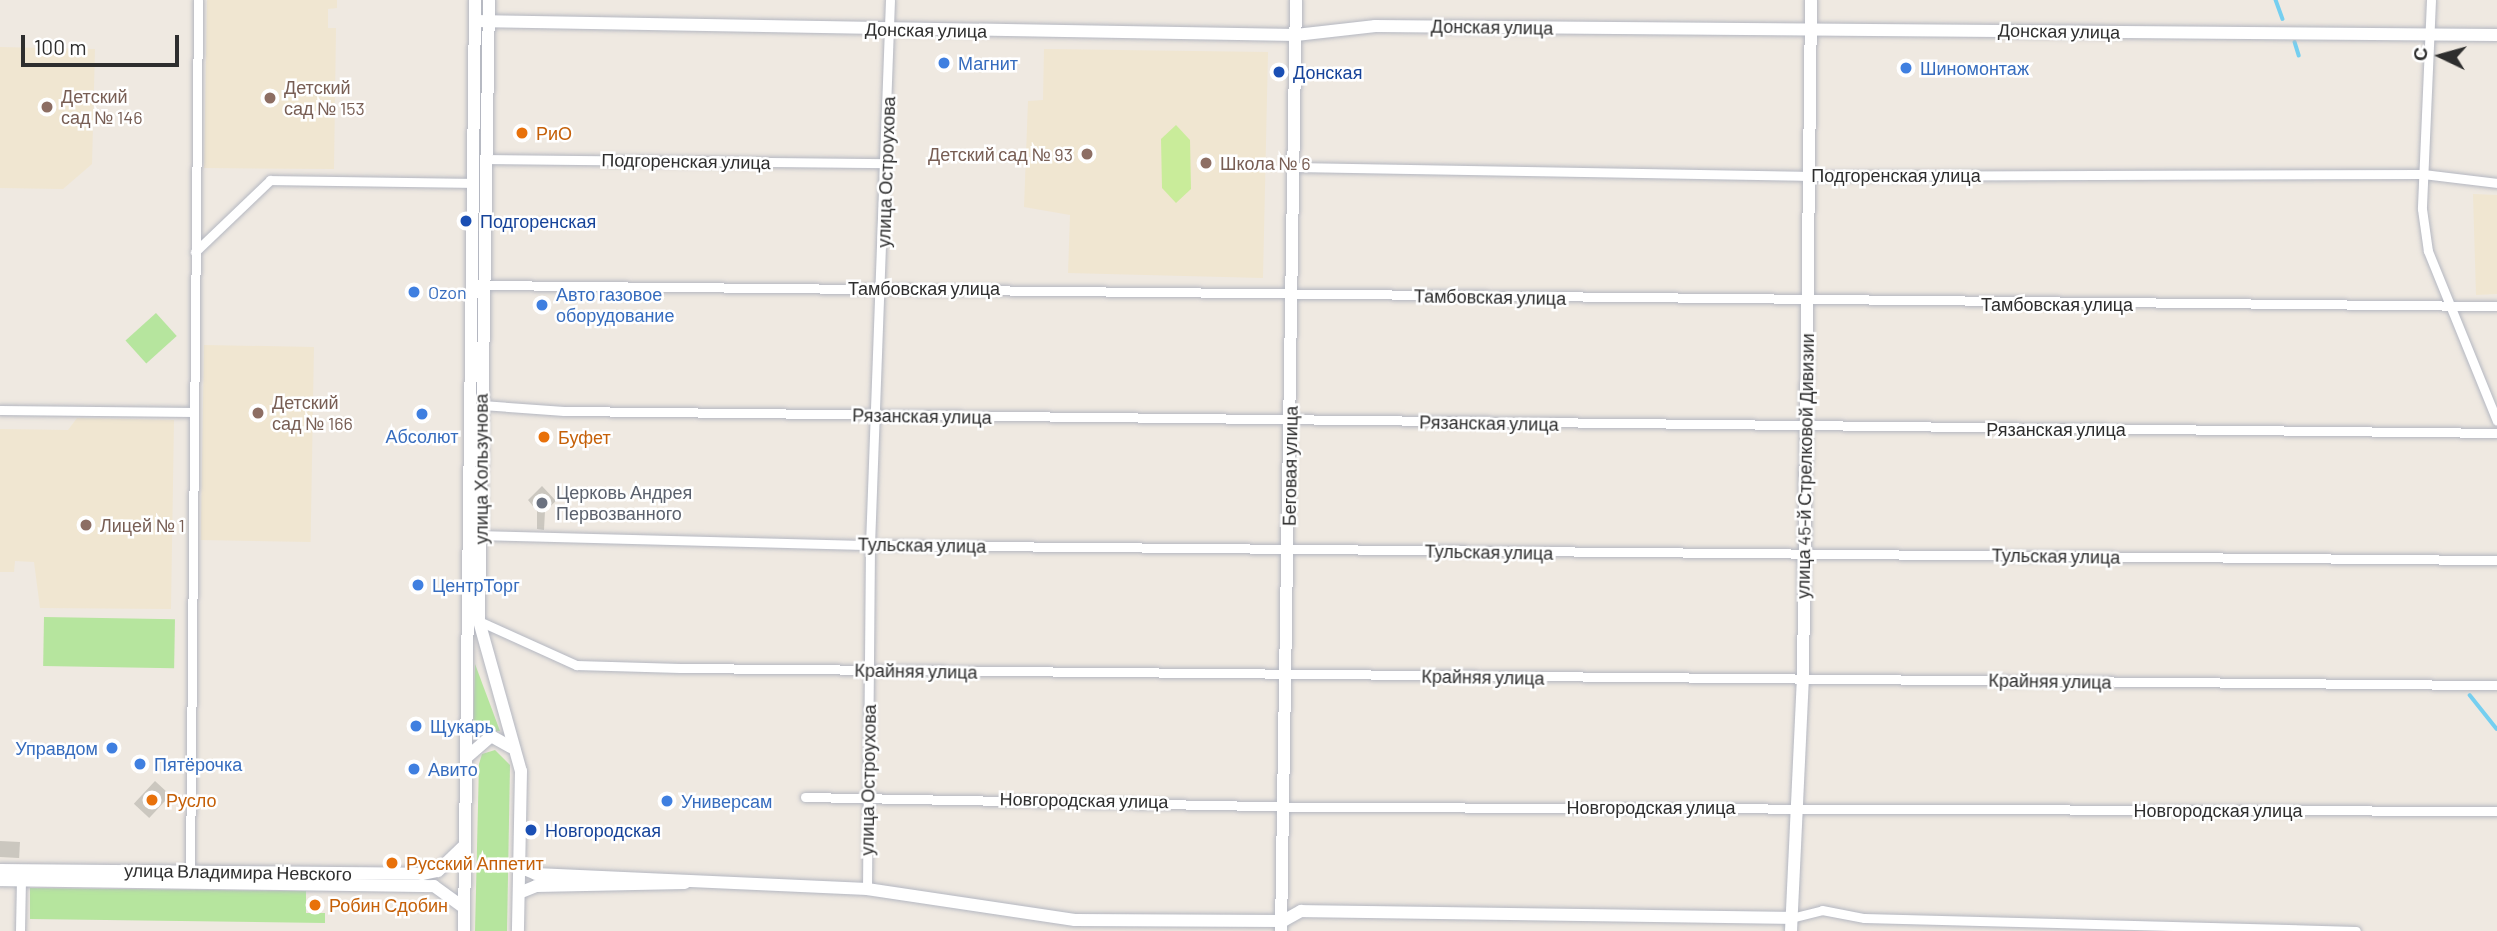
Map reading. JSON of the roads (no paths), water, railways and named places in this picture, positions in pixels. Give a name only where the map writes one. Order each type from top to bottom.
[{"type":"street","points":[[190,872],[198,0]]},
{"type":"street","name":"улица Хользунова","points":[[475,0],[482,21],[486,159],[479,621],[521,771],[518,931]]},
{"type":"street","name":"улица Хользунова","points":[[464,931],[473,183],[482,21],[489,0]]},
{"type":"street","name":"улица Остроухова","points":[[867,889],[870,545],[887,163],[890,0]]},
{"type":"street","name":"Беговая улица","points":[[1282,926],[1296,0]]},
{"type":"street","name":"улица 45-й Стрелковой Дивизии","points":[[1791,925],[1803,678],[1811,0]]},
{"type":"street","points":[[2431,0],[2423,174],[2428,251],[2497,421]]},
{"type":"street","name":"Донская улица","points":[[482,21],[1296,36],[1375,26],[2497,35]]},
{"type":"street","name":"Подгоренская улица","points":[[486,159],[887,163]]},
{"type":"street","name":"Подгоренская улица","points":[[1294,167],[1809,176],[2423,174],[2497,183]]},
{"type":"street","points":[[195,253],[270,180],[473,183]]},
{"type":"street","name":"Тамбовская улица","points":[[484,285],[882,287],[1807,302],[2497,306]]},
{"type":"street","name":"Рязанская улица","points":[[482,405],[875,415],[1290,421],[2497,433]]},
{"type":"street","points":[[0,410],[194,412]]},
{"type":"street","name":"Тульская улица","points":[[481,535],[870,545],[2497,560]]},
{"type":"street","name":"Крайняя улица","points":[[479,621],[576,665],[2497,685]]},
{"type":"street","points":[[467,757],[491,736],[504,738],[515,753]]},
{"type":"street","name":"Новгородская улица","points":[[805,797],[1285,806],[2497,811]]},
{"type":"street","name":"улица Владимира Невского","points":[[0,880],[21,875],[190,872],[422,874],[445,867],[465,845]]},
{"type":"street","points":[[519,867],[536,874],[718,880],[867,889],[1075,920],[1282,926],[1301,911],[1791,925],[1822,910],[1864,919],[2356,931]]},
{"type":"street","name":"улица Владимира Невского","points":[[0,870],[21,875],[434,886],[464,908]]},
{"type":"street","points":[[20,931],[21,875]]},
{"type":"street","points":[[519,893],[536,886],[718,880]]},
{"type":"waterway","points":[[2276,0],[2283,19]]},
{"type":"waterway","points":[[2295,42],[2299,55]]},
{"type":"waterway","points":[[2470,695],[2497,729]]},
{"type":"place","name":"Магнит","points":[[944,63]]},
{"type":"place","name":"Шиномонтаж","points":[[1906,68]]},
{"type":"place","name":"Донская","points":[[1279,72]]},
{"type":"place","name":"Детский сад № 153","points":[[270,98]]},
{"type":"place","name":"Детский сад № 146","points":[[47,107]]},
{"type":"place","name":"РиО","points":[[522,133]]},
{"type":"place","name":"Детский сад № 93","points":[[1087,154]]},
{"type":"place","name":"Школа № 6","points":[[1206,163]]},
{"type":"place","name":"Подгоренская","points":[[466,221]]},
{"type":"place","name":"Ozon","points":[[414,292]]},
{"type":"place","name":"Авто газовое оборудование","points":[[542,305]]},
{"type":"place","name":"Детский сад № 166","points":[[258,413]]},
{"type":"place","name":"Абсолют","points":[[422,414]]},
{"type":"place","name":"Буфет","points":[[544,437]]},
{"type":"place","name":"Церковь Андрея Первозванного","points":[[542,503]]},
{"type":"place","name":"Лицей № 1","points":[[86,525]]},
{"type":"place","name":"ЦентрТорг","points":[[418,585]]},
{"type":"place","name":"Щукарь","points":[[416,726]]},
{"type":"place","name":"Управдом","points":[[112,748]]},
{"type":"place","name":"Пятёрочка","points":[[140,764]]},
{"type":"place","name":"Авито","points":[[414,769]]},
{"type":"place","name":"Русло","points":[[152,800]]},
{"type":"place","name":"Универсам","points":[[667,801]]},
{"type":"place","name":"Новгородская","points":[[531,830]]},
{"type":"place","name":"Русский Аппетит","points":[[392,863]]},
{"type":"place","name":"Робин Сдобин","points":[[315,905]]}]
